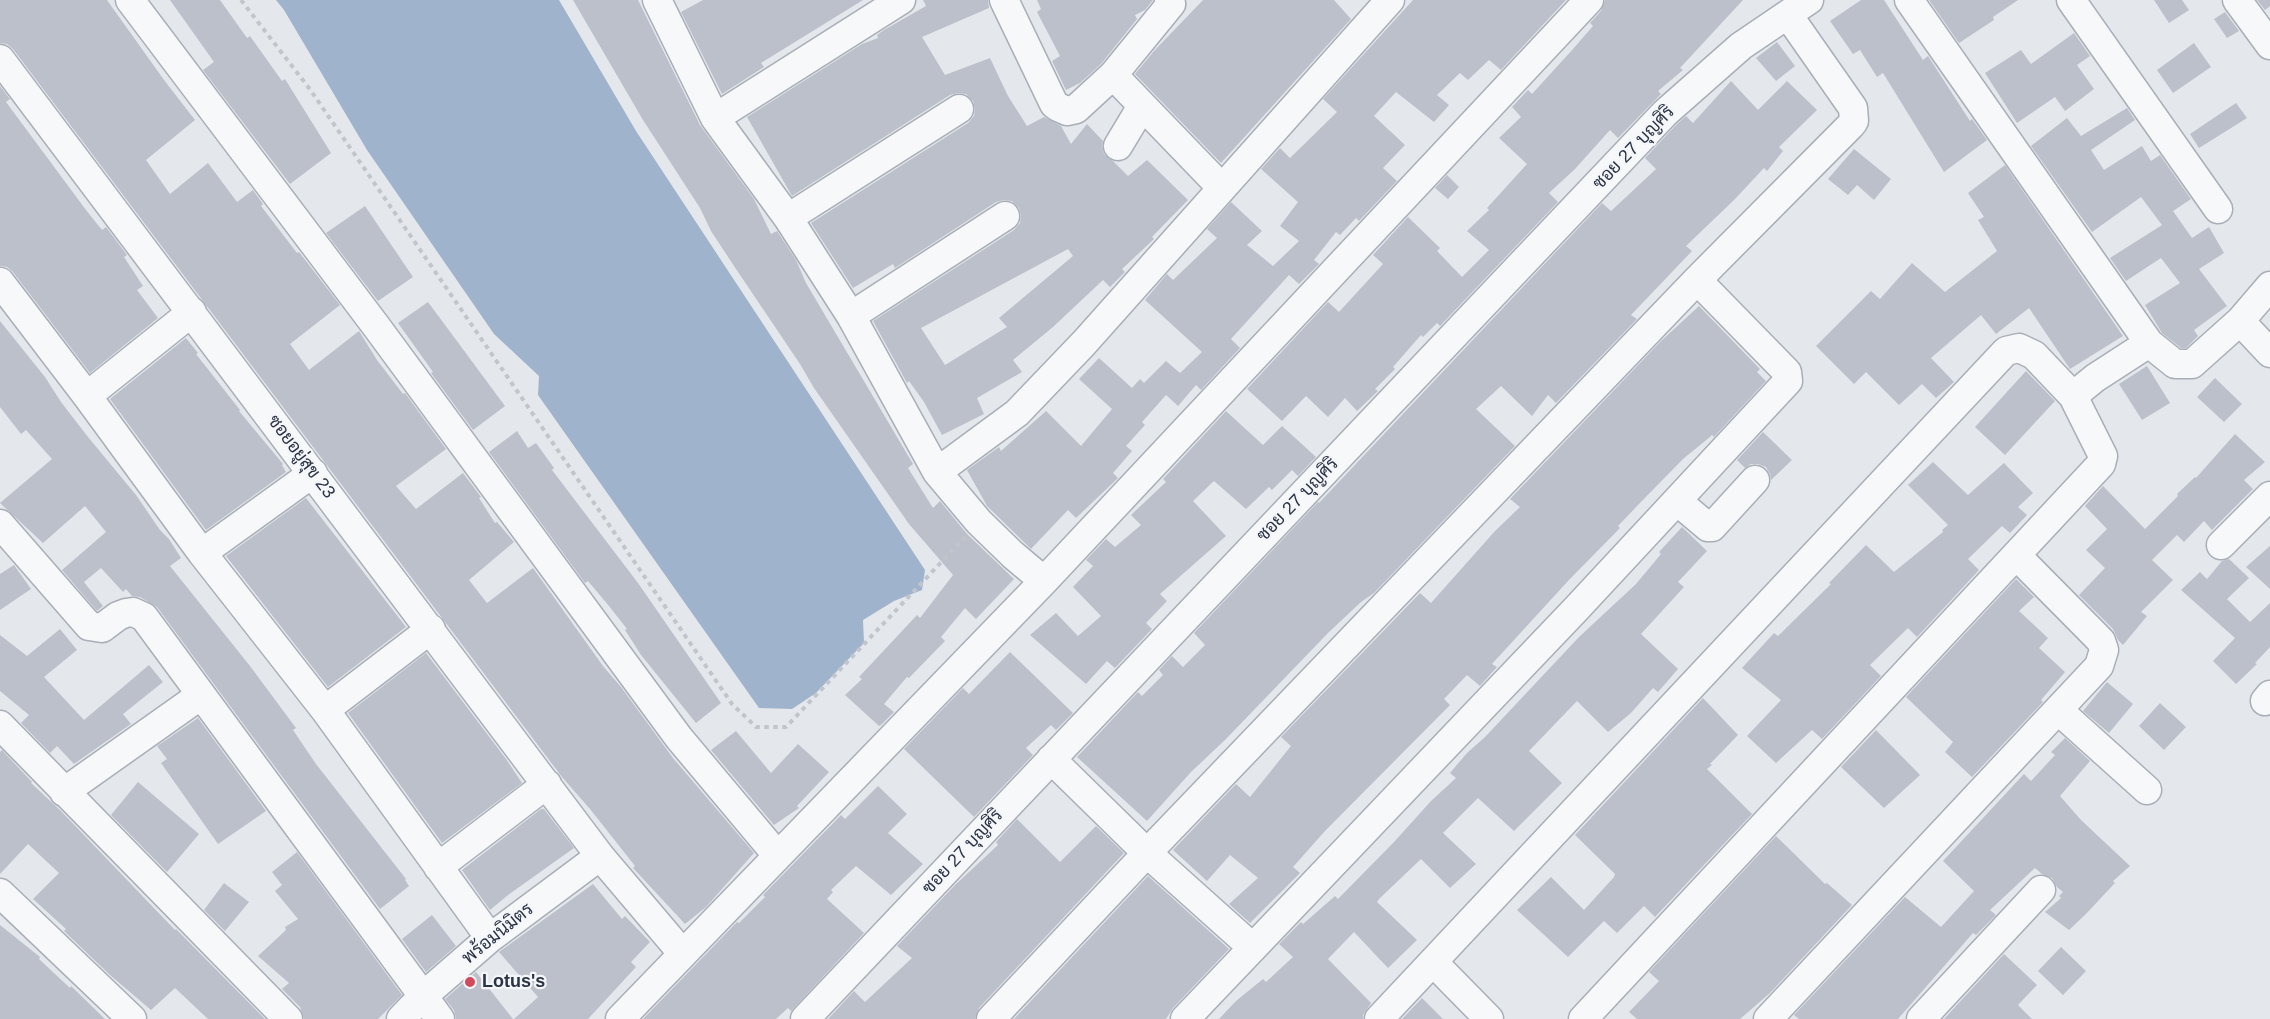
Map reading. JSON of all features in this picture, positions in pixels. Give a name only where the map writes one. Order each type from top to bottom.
[{"type":"street","points":[[130,0],[376,326],[679,738],[777,855]]},
{"type":"street","points":[[715,118],[901,0]]},
{"type":"street","points":[[1004,0],[1054,104],[1067,111],[1076,109],[1113,75],[1171,4],[1169,0]]},
{"type":"street","points":[[937,472],[1017,413],[1084,343],[1221,187],[1363,11],[1390,0]]},
{"type":"street","points":[[620,1019],[1044,580],[1589,0]]},
{"type":"street","points":[[1909,0],[2149,343],[2175,364],[2192,364],[2240,321],[2270,286]]},
{"type":"street","points":[[2071,0],[2218,208]]},
{"type":"street","points":[[2237,0],[2270,45]]},
{"type":"street","points":[[668,4],[715,118],[788,218],[851,316],[937,472],[980,522],[1013,555],[1044,580]]},
{"type":"street","points":[[991,1019],[1697,280],[1854,121],[1852,108],[1800,6]]},
{"type":"street","name":"ซอย 27 บุญศิริ","points":[[805,1019],[1665,113],[1741,46],[1800,6]]},
{"type":"street","name":"ซอยอยู่สุข 23","points":[[0,59],[314,473],[600,856],[683,954]]},
{"type":"street","points":[[1113,75],[1221,187]]},
{"type":"street","points":[[1118,146],[1142,106]]},
{"type":"street","points":[[788,218],[959,109]]},
{"type":"street","points":[[851,316],[1005,216]]},
{"type":"street","points":[[1185,1019],[1782,388],[1789,377],[1787,372],[1697,280]]},
{"type":"street","points":[[0,282],[202,553],[325,710],[490,938]]},
{"type":"street","points":[[87,396],[192,312]]},
{"type":"street","points":[[2240,321],[2270,353]]},
{"type":"street","points":[[2073,396],[2095,378],[2149,343]]},
{"type":"street","points":[[1379,1019],[2006,351],[2019,348],[2034,355],[2073,396],[2091,428],[2103,461],[1583,1019]]},
{"type":"street","points":[[202,553],[314,473]]},
{"type":"street","points":[[1677,501],[1708,528],[1712,527],[1755,480]]},
{"type":"street","points":[[2221,545],[2270,496]]},
{"type":"street","points":[[0,524],[89,626],[102,628],[126,613],[133,612],[144,617],[440,1019]]},
{"type":"street","points":[[1768,1019],[2099,666],[2104,650],[2101,641],[2016,555]]},
{"type":"street","points":[[325,710],[431,629]]},
{"type":"street","points":[[64,792],[201,695]]},
{"type":"street","points":[[2058,710],[2147,790]]},
{"type":"street","points":[[2,732],[288,1019]]},
{"type":"street","points":[[1051,759],[1147,854],[1252,948]]},
{"type":"street","points":[[438,867],[547,784]]},
{"type":"street","name":"พร้อมนิมิตร","points":[[401,1019],[422,997],[490,938],[600,856]]},
{"type":"street","points":[[1921,1019],[2040,890]]},
{"type":"street","points":[[0,893],[132,1019]]},
{"type":"street","points":[[1433,962],[1489,1019]]},
{"type":"path","points":[[241,0],[309,88],[732,704],[756,727],[786,727],[980,522]]},
{"type":"water","points":[[276,0],[559,0],[636,131],[925,570],[922,590],[894,601],[863,620],[864,643],[816,693],[792,709],[759,708],[538,395],[539,376],[494,334],[367,150]]},
{"type":"building","points":[[0,0],[107,0],[195,120],[146,160],[170,194],[208,163],[237,202],[253,190],[263,204],[261,206],[340,305],[290,344],[309,370],[359,331],[377,360],[403,394],[405,393],[446,449],[396,486],[416,509],[463,473],[481,497],[479,498],[495,523],[497,522],[514,542],[469,580],[487,603],[533,568],[673,758],[754,853],[706,907],[685,924],[633,868],[635,866],[562,777],[13,49],[7,44],[0,43]]},
{"type":"building","points":[[170,0],[220,0],[247,38],[250,36],[282,81],[285,79],[331,153],[290,184],[203,70],[214,62]]},
{"type":"building","points":[[573,0],[638,0],[700,125],[754,199],[771,234],[777,231],[796,260],[806,283],[913,464],[908,468],[933,508],[940,501],[967,534],[1014,579],[976,619],[965,608],[941,637],[945,641],[909,678],[907,677],[884,704],[894,712],[879,726],[845,695],[862,679],[859,677],[917,615],[920,618],[953,575],[909,524],[814,388],[711,231],[700,208],[643,120]]},
{"type":"building","points":[[703,0],[863,0],[761,63],[764,67],[722,94],[681,12]]},
{"type":"building","points":[[923,0],[988,0],[989,8],[922,37],[945,75],[990,58],[1008,96],[1027,126],[1044,117],[1061,126],[1071,144],[1087,124],[1103,141],[1104,154],[1128,176],[1147,160],[1188,200],[1152,237],[1154,239],[1122,269],[1125,272],[1110,287],[1103,280],[1053,327],[1013,360],[1022,372],[977,398],[984,414],[942,435],[924,402],[909,381],[907,383],[873,321],[1014,230],[1020,223],[1019,208],[1012,201],[996,202],[895,268],[893,264],[853,288],[811,223],[968,123],[974,116],[973,101],[966,94],[950,95],[792,196],[747,117],[862,44],[878,38],[877,35],[884,30],[926,6]],"holes":[[[1068,249],[1073,256],[999,318],[1007,327],[945,365],[921,328]]]},
{"type":"building","points":[[1037,0],[1153,0],[1145,10],[1135,15],[1137,19],[1101,64],[1080,83],[1066,90],[1052,61],[1060,56],[1037,12],[1041,9]]},
{"type":"building","points":[[1203,0],[1334,0],[1351,19],[1221,163],[1135,74]]},
{"type":"building","points":[[1413,0],[1566,0],[1501,70],[1489,60],[1468,80],[1460,73],[1437,95],[1449,105],[1434,122],[1396,92],[1374,116],[1405,145],[1383,168],[1397,181],[1359,221],[1356,218],[1340,235],[1336,232],[1314,260],[1319,264],[1299,284],[1289,275],[1231,339],[1240,348],[1201,390],[1196,385],[1178,406],[1166,395],[1142,422],[1145,425],[1126,446],[1132,451],[1113,473],[1118,478],[1076,518],[1068,510],[1031,549],[987,506],[967,470],[999,447],[1001,451],[1046,411],[1081,446],[1112,409],[1079,379],[1099,358],[1132,388],[1140,379],[1144,383],[1166,361],[1180,373],[1202,352],[1145,300],[1167,274],[1173,280],[1217,238],[1207,229],[1231,202],[1262,231],[1247,245],[1273,266],[1299,241],[1280,226],[1298,202],[1261,169],[1280,148],[1290,158],[1337,112],[1323,99]]},
{"type":"building","points":[[1605,0],[1743,0],[1680,68],[1683,70],[1658,91],[1661,94],[1618,138],[1610,130],[1575,169],[1549,193],[1558,202],[1440,326],[1437,323],[1423,337],[1421,335],[1393,367],[1395,369],[1375,389],[1378,391],[1357,411],[1345,398],[1328,417],[1306,396],[1282,421],[1247,389],[1328,302],[1339,312],[1383,264],[1373,255],[1408,217],[1440,248],[1437,251],[1462,277],[1489,250],[1467,231],[1489,210],[1487,208],[1527,164],[1499,138],[1521,117],[1512,107],[1528,90],[1532,94],[1593,26],[1590,23],[1601,11]]},
{"type":"building","points":[[1861,0],[1884,0],[1923,60],[1928,56],[1970,121],[1972,119],[1987,140],[1944,172],[1883,73],[1877,77],[1860,50],[1853,54],[1830,21]]},
{"type":"building","points":[[1929,0],[2018,0],[1993,17],[1994,20],[1959,43]]},
{"type":"building","points":[[2154,0],[2182,0],[2189,10],[2169,23]]},
{"type":"building","points":[[2257,0],[2270,0],[2270,6],[2265,10]]},
{"type":"building","points":[[2225,12],[2239,31],[2227,38],[2214,19]]},
{"type":"building","points":[[2074,33],[2090,56],[2077,65],[2094,89],[2065,111],[2055,97],[2017,123],[1985,73],[2021,50],[2031,64]]},
{"type":"building","points":[[1777,42],[1795,66],[1776,81],[1756,58]]},
{"type":"building","points":[[2194,43],[2211,67],[2173,93],[2157,70]]},
{"type":"building","points":[[1731,81],[1758,110],[1787,81],[1817,110],[1779,147],[1783,151],[1767,171],[1764,168],[1686,246],[1692,251],[1631,315],[1637,319],[1556,403],[1548,395],[1532,416],[1501,386],[1476,409],[1515,446],[1374,593],[1328,633],[1191,772],[1147,821],[1077,757],[1138,692],[1142,696],[1163,675],[1159,670],[1172,656],[1183,667],[1205,645],[1194,633],[1602,203],[1611,211],[1656,169],[1645,158],[1676,125],[1686,116],[1693,123]]},
{"type":"building","points":[[0,86],[10,99],[6,102],[86,210],[102,230],[106,227],[127,255],[124,257],[143,286],[137,290],[158,318],[90,373],[13,272],[7,267],[0,266]]},
{"type":"building","points":[[2236,103],[2247,118],[2199,148],[2190,134]]},
{"type":"building","points":[[2127,108],[2135,120],[2091,150],[2104,170],[2142,146],[2151,161],[2160,155],[2191,199],[2173,211],[2192,238],[2209,227],[2224,253],[2199,269],[2227,306],[2194,330],[2198,336],[2186,348],[2181,348],[2162,333],[2145,305],[2180,283],[2161,258],[2126,281],[2110,258],[2162,225],[2141,197],[2092,232],[2031,146],[2067,118],[2081,136]]},
{"type":"building","points":[[1854,149],[1891,179],[1874,200],[1857,185],[1848,195],[1828,179]]},
{"type":"building","points":[[2005,165],[2123,336],[2070,369],[2029,308],[1996,334],[1981,315],[1931,358],[1954,382],[1936,398],[1922,384],[1899,405],[1866,372],[1854,384],[1816,346],[1871,291],[1880,299],[1912,263],[1945,292],[1997,251],[1978,220],[1984,217],[1968,193]]},
{"type":"building","points":[[1447,175],[1459,187],[1448,199],[1435,188]]},
{"type":"building","points":[[365,206],[413,277],[378,301],[326,233]]},
{"type":"building","points":[[428,302],[505,406],[473,430],[398,323]]},
{"type":"building","points":[[1699,306],[1760,369],[1757,372],[1766,381],[1714,437],[1712,435],[1683,459],[1618,526],[1620,528],[1492,664],[1497,667],[1480,686],[1467,675],[1444,699],[1450,705],[1325,831],[1293,867],[1300,873],[1250,923],[1229,904],[1258,878],[1230,855],[1207,881],[1173,850],[1236,784],[1250,797],[1291,746],[1281,737],[1420,593],[1431,603],[1495,531],[1520,507],[1510,499],[1660,342]]},
{"type":"building","points":[[0,321],[169,539],[181,558],[170,566],[250,666],[296,728],[293,730],[316,764],[406,879],[409,886],[380,909],[157,607],[140,597],[132,596],[126,589],[123,592],[101,568],[84,582],[103,606],[97,611],[62,570],[106,532],[85,506],[43,543],[0,503],[52,459],[26,430],[21,434],[0,407]]},
{"type":"building","points":[[186,338],[239,411],[283,464],[286,472],[206,530],[110,399]]},
{"type":"building","points":[[2147,366],[2170,403],[2142,420],[2119,384]]},
{"type":"building","points":[[2026,371],[2055,401],[2005,455],[1975,427]]},
{"type":"building","points":[[2215,378],[2242,404],[2224,422],[2197,397]]},
{"type":"building","points":[[1226,411],[1263,445],[1282,426],[1316,457],[1298,476],[1292,470],[1272,490],[1269,487],[1246,509],[1214,481],[1193,501],[1226,536],[1160,594],[1167,601],[1146,623],[1152,629],[1115,668],[1107,661],[1086,684],[1030,635],[1056,613],[1078,636],[1101,616],[1073,587],[1093,566],[1086,560],[1106,539],[1115,547],[1141,525],[1131,515],[1166,482],[1163,479]]},
{"type":"building","points":[[517,431],[528,448],[536,443],[554,468],[552,470],[638,583],[721,703],[696,723],[641,655],[625,630],[627,629],[609,606],[588,581],[585,583],[489,452]]},
{"type":"building","points":[[1763,432],[1792,460],[1771,480],[1766,467],[1751,464],[1745,468],[1737,460]]},
{"type":"building","points":[[2235,434],[2265,462],[2244,480],[2253,489],[2212,530],[2204,521],[2184,542],[2177,535],[2152,560],[2173,580],[2141,612],[2147,616],[2123,645],[2113,629],[2079,595],[2105,568],[2086,550],[2107,529],[2085,506],[2103,486],[2145,529],[2178,496],[2177,494],[2196,478]]},
{"type":"building","points":[[1933,462],[1968,495],[2004,463],[2033,493],[2018,507],[2027,515],[2010,533],[2002,526],[1968,559],[1979,570],[1917,637],[1908,628],[1870,665],[1881,676],[1822,739],[1812,730],[1776,763],[1747,736],[1781,700],[1742,668],[1774,633],[1778,636],[1831,584],[1829,583],[1866,545],[1894,572],[1943,532],[1942,530],[1948,525],[1908,485]]},
{"type":"building","points":[[306,498],[406,627],[328,687],[226,556]]},
{"type":"building","points":[[1682,527],[1707,551],[1678,582],[1684,587],[1641,634],[1678,669],[1658,692],[1653,688],[1631,713],[1608,732],[1577,701],[1529,751],[1562,783],[1514,831],[1478,798],[1443,833],[1476,864],[1450,888],[1421,859],[1379,899],[1377,902],[1417,940],[1388,968],[1354,932],[1328,959],[1371,1003],[1363,1019],[1219,1019],[1236,1001],[1263,979],[1266,982],[1293,957],[1279,944],[1301,922],[1303,924],[1335,896],[1338,899],[1431,801],[1456,778],[1450,773],[1467,753],[1485,737],[1579,637],[1636,584],[1661,554],[1659,552]]},
{"type":"building","points":[[2270,546],[2270,589],[2246,567]]},
{"type":"building","points":[[2229,559],[2249,578],[2227,599],[2250,622],[2270,603],[2270,647],[2255,663],[2257,664],[2236,684],[2213,661],[2235,638],[2181,590],[2200,572],[2207,579],[2222,561]]},
{"type":"building","points":[[14,565],[31,589],[0,610],[0,574]]},
{"type":"building","points":[[2016,579],[2034,597],[2019,611],[2048,638],[2039,648],[2065,672],[2041,700],[2043,702],[1972,777],[1945,752],[1953,742],[1906,697]]},
{"type":"building","points":[[60,629],[77,650],[44,677],[84,720],[149,665],[163,682],[123,714],[131,724],[74,764],[57,746],[50,753],[21,723],[29,715],[0,691],[0,635],[27,656]]},
{"type":"building","points":[[1010,652],[1073,713],[1056,730],[1051,725],[1026,748],[1033,755],[974,817],[904,749],[963,688],[969,694]]},
{"type":"building","points":[[426,653],[522,783],[442,843],[348,713]]},
{"type":"building","points":[[2107,682],[2133,704],[2109,733],[2083,711]]},
{"type":"building","points":[[1703,698],[1738,735],[1707,769],[1752,814],[1655,917],[1644,906],[1617,933],[1604,921],[1568,957],[1517,910],[1551,877],[1584,910],[1614,877],[1615,874],[1575,835]]},
{"type":"building","points":[[2160,703],[2186,727],[2164,750],[2139,726]]},
{"type":"building","points":[[198,718],[266,811],[218,844],[161,763],[167,759],[157,746]]},
{"type":"building","points":[[1876,730],[1920,775],[1884,808],[1841,767]]},
{"type":"building","points":[[736,731],[771,773],[798,744],[829,772],[797,806],[799,808],[774,825],[711,750]]},
{"type":"building","points":[[2065,738],[2090,761],[2060,796],[2081,820],[2130,866],[2113,881],[2115,883],[2085,915],[2069,930],[2045,912],[2061,898],[2059,896],[2063,892],[2052,878],[2035,868],[1990,910],[1996,915],[1976,935],[1973,933],[1898,1019],[1799,1019],[1794,1015],[1905,897],[1941,927],[1974,891],[1943,861],[2024,774],[2031,781],[2055,755],[2051,752]]},
{"type":"building","points":[[2,750],[31,783],[265,1019],[208,1019],[175,988],[151,1010],[110,975],[64,931],[66,929],[33,899],[59,873],[28,844],[0,874],[0,752]]},
{"type":"building","points":[[138,782],[199,834],[167,872],[111,815]]},
{"type":"building","points":[[878,786],[907,814],[888,833],[923,864],[891,895],[856,866],[831,890],[833,892],[827,899],[864,933],[791,1011],[788,1008],[776,1019],[643,1019],[737,922],[739,923],[765,897],[763,895],[841,815],[845,819]]},
{"type":"building","points":[[544,809],[574,848],[490,910],[462,870]]},
{"type":"building","points":[[1017,819],[1060,862],[1096,826],[1124,853],[979,1008],[975,1019],[828,1019],[854,991],[865,1002],[912,958],[897,946],[955,885],[998,845],[996,842]]},
{"type":"building","points":[[1776,836],[1825,884],[1827,883],[1852,905],[1770,993],[1740,1019],[1637,1019],[1629,1012],[1659,981],[1649,972]]},
{"type":"building","points":[[297,852],[402,995],[378,1019],[304,1019],[300,1007],[282,989],[289,983],[258,956],[286,930],[285,927],[298,919],[275,891],[282,885],[272,872]]},
{"type":"building","points":[[1148,876],[1229,949],[1173,1008],[1166,1019],[1014,1019]]},
{"type":"building","points":[[224,883],[249,902],[225,931],[204,910]]},
{"type":"building","points":[[593,884],[622,919],[625,916],[650,942],[631,962],[636,967],[588,1019],[514,1019],[538,997],[499,952]]},
{"type":"building","points":[[432,915],[456,946],[426,972],[402,939]]},
{"type":"building","points":[[0,925],[40,957],[39,959],[105,1019],[0,1019]]},
{"type":"building","points":[[2061,947],[2086,971],[2063,995],[2038,971]]},
{"type":"building","points":[[2004,954],[2037,985],[2018,1005],[2032,1019],[1944,1019]]},
{"type":"building","name":"Lotus's","points":[[476,972],[513,1019],[456,1019],[454,1010],[445,999]]},
{"type":"building","points":[[1422,998],[1443,1019],[1402,1019]]},
{"type":"place","name":"Lotus's","points":[[470,982]]}]
